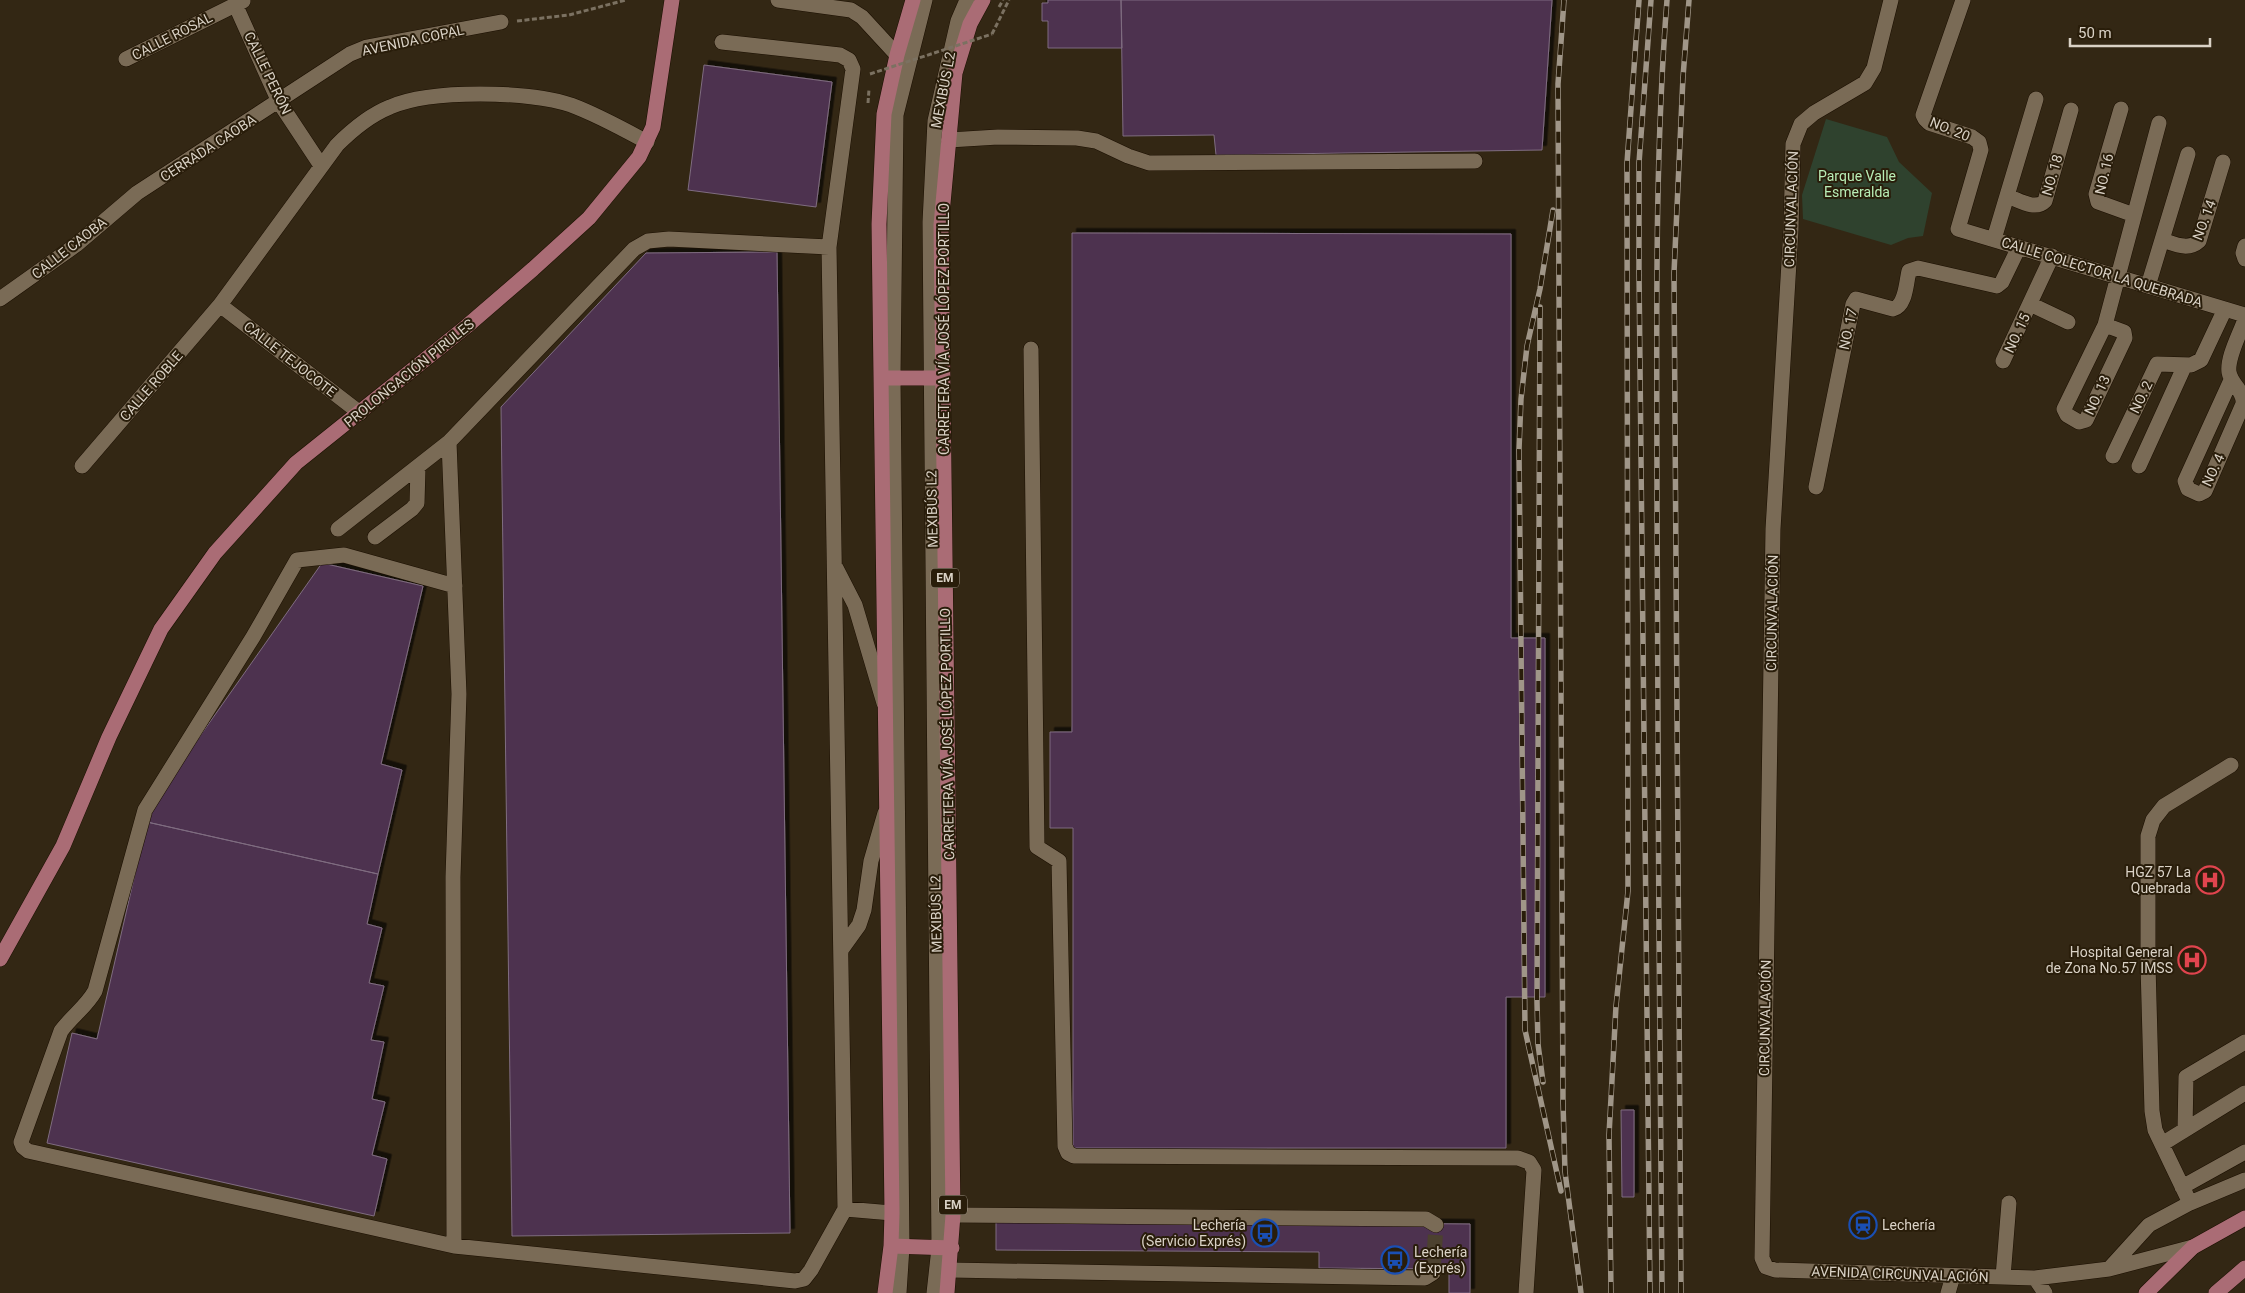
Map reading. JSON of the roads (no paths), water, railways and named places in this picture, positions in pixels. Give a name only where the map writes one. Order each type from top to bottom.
[{"type":"main road","name":"PROLONGACIÓN PIRULES","points":[[0,959],[63,846],[109,737],[161,629],[215,553],[296,463],[467,326],[589,218],[639,157],[653,127],[672,0]]},
{"type":"main road","points":[[885,1293],[897,1246],[892,1213],[887,806],[887,378],[879,224],[884,114],[897,55],[914,0]]},
{"type":"main road","name":"CARRETERA VÍA JOSÉ LÓPEZ PORTILLO","points":[[947,1293],[950,1270],[946,1248],[953,1215],[937,378],[941,225],[955,73],[970,24],[982,0]]},
{"type":"main road","points":[[887,378],[937,378]]},
{"type":"main road","points":[[2146,1293],[2194,1247],[2245,1218]]},
{"type":"main road","points":[[897,1246],[946,1248]]},
{"type":"main road","points":[[2216,1293],[2245,1268]]},
{"type":"street","points":[[778,0],[850,10],[862,17],[897,55]]},
{"type":"street","points":[[900,1293],[897,1246],[887,378],[896,115],[926,0]]},
{"type":"street","name":"MEXIBÚS L2","points":[[934,1293],[946,1248],[937,378],[930,222],[935,121],[958,21],[967,0]]},
{"type":"street","name":"CIRCUNVALACIÓN","points":[[1766,1267],[1762,1258],[1773,530],[1791,238],[1793,144],[1801,124],[1814,113],[1865,83],[1874,68],[1891,0]]},
{"type":"street","name":"NO. 20","points":[[1958,229],[1981,150],[1979,142],[1972,137],[1929,123],[1924,120],[1923,115],[1963,0]]},
{"type":"street","name":"CALLE ROSAL","points":[[126,59],[240,2]]},
{"type":"street","name":"CALLE PERÓN","points":[[240,2],[280,102],[320,164]]},
{"type":"street","name":"AVENIDA COPAL","points":[[280,102],[334,63],[367,47],[501,22]]},
{"type":"street","points":[[455,586],[344,555],[296,560],[253,637],[145,810],[95,991],[88,1004],[70,1018],[61,1031],[21,1142],[23,1147],[28,1151],[454,1246],[795,1281],[804,1279],[811,1270],[845,1208],[829,247],[853,69],[849,60],[840,55],[722,42]]},
{"type":"street","name":"CALLE ROBLE","points":[[82,466],[220,305],[320,164],[353,130],[390,107],[426,97],[470,93],[524,97],[570,105],[602,118],[647,142]]},
{"type":"street","points":[[1994,239],[2036,99]]},
{"type":"street","name":"CERRADA CAOBA","points":[[137,194],[280,102]]},
{"type":"street","name":"NO. 16","points":[[2121,109],[2096,194],[2098,202],[2104,206],[2134,215]]},
{"type":"street","name":"NO. 18","points":[[2007,196],[2035,206],[2045,201],[2071,110]]},
{"type":"street","points":[[2117,276],[2159,124]]},
{"type":"street","points":[[949,140],[998,137],[1077,138],[1096,141],[1128,156],[1149,162],[1474,161]]},
{"type":"street","points":[[2148,286],[2188,154]]},
{"type":"street","name":"NO. 14","points":[[2162,240],[2187,247],[2193,246],[2199,241],[2223,162]]},
{"type":"street","name":"CALLE CAOBA","points":[[0,299],[76,245],[137,194]]},
{"type":"street","name":"CALLE COLECTOR LA QUEBRADA","points":[[1958,229],[2245,315]]},
{"type":"street","points":[[338,529],[449,442],[634,249],[648,241],[669,239],[829,247]]},
{"type":"street","points":[[2245,246],[2243,253],[2245,259]]},
{"type":"street","name":"NO. 17","points":[[1816,487],[1852,304],[1856,299],[1893,309],[1898,308],[1902,304],[1909,272],[1918,268],[1998,286],[2002,282],[2019,247]]},
{"type":"street","name":"NO. 15","points":[[2003,362],[2052,256]]},
{"type":"street","name":"NO. 13","points":[[2105,325],[2124,332],[2125,338],[2086,420],[2079,422],[2067,415],[2064,409],[2105,325],[2117,276]]},
{"type":"street","name":"NO. 15","points":[[2030,304],[2068,322]]},
{"type":"street","name":"CALLE TEJOCOTE","points":[[220,305],[360,413]]},
{"type":"street","name":"NO. 2","points":[[2112,456],[2157,364],[2196,364],[2201,360],[2225,309]]},
{"type":"street","name":"NO. 4","points":[[2231,380],[2185,481],[2188,489],[2199,494],[2205,491],[2243,404],[2242,394],[2231,380],[2229,370],[2245,319]]},
{"type":"street","points":[[1031,349],[1037,847],[1060,862],[1065,1146],[1068,1153],[1074,1156],[1518,1158],[1529,1162],[1534,1170],[1526,1293]]},
{"type":"street","name":"NO. 2","points":[[2139,466],[2185,364]]},
{"type":"street","points":[[449,442],[459,694],[453,877],[454,1246]]},
{"type":"street","points":[[375,537],[412,509],[417,502],[418,468]]},
{"type":"street","points":[[834,564],[855,605],[886,709]]},
{"type":"street","points":[[2190,1203],[2155,1130],[2152,1111],[2148,966],[2148,836],[2154,820],[2164,806],[2231,765]]},
{"type":"street","points":[[841,950],[859,925],[864,910],[871,861],[887,806]]},
{"type":"street","points":[[2185,1130],[2186,1077],[2245,1042]]},
{"type":"street","points":[[2162,1144],[2245,1093]]},
{"type":"street","points":[[2182,1187],[2245,1152]]},
{"type":"street","points":[[2109,1269],[2149,1225],[2190,1203],[2245,1180]]},
{"type":"street","points":[[2003,1277],[2009,1203]]},
{"type":"street","points":[[845,1208],[892,1213]]},
{"type":"street","points":[[953,1215],[1426,1219],[1436,1225]]},
{"type":"street","name":"AVENIDA CIRCUNVALACIÓN","points":[[1766,1267],[1775,1270],[2003,1277],[2035,1286],[2194,1247]]},
{"type":"street","points":[[950,1270],[1426,1278],[1434,1273]]},
{"type":"street","points":[[1948,1293],[1953,1276]]},
{"type":"street","points":[[2035,1286],[2045,1293]]},
{"type":"tunnel","points":[[1433,1273],[1436,1225]]},
{"type":"railway","points":[[1564,0],[1558,84],[1563,1103],[1565,1172],[1581,1293]]},
{"type":"railway","points":[[1611,1293],[1609,1135],[1616,1006],[1628,891],[1627,163],[1639,0]]},
{"type":"railway","points":[[1650,1293],[1639,163],[1651,0]]},
{"type":"railway","points":[[1662,1293],[1657,312],[1658,187],[1667,0]]},
{"type":"railway","points":[[1681,1293],[1674,273],[1683,77],[1689,0]]},
{"type":"railway","points":[[1553,210],[1540,289],[1527,346],[1521,399],[1519,450],[1525,1030],[1561,1191]]},
{"type":"railway","points":[[1540,307],[1537,1002],[1538,1044],[1543,1082]]},
{"type":"place","name":"HGZ 57 La Quebrada","points":[[2210,880]]},
{"type":"place","name":"Hospital General de Zona No.57 IMSS","points":[[2192,960]]},
{"type":"place","name":"Lechería","points":[[1863,1225]]},
{"type":"place","name":"Lechería (Servicio Exprés)","points":[[1265,1233]]},
{"type":"place","name":"Lechería (Exprés)","points":[[1395,1260]]},
{"type":"park label","name":"Parque Valle Esmeralda","points":[[1857,184]]}]
